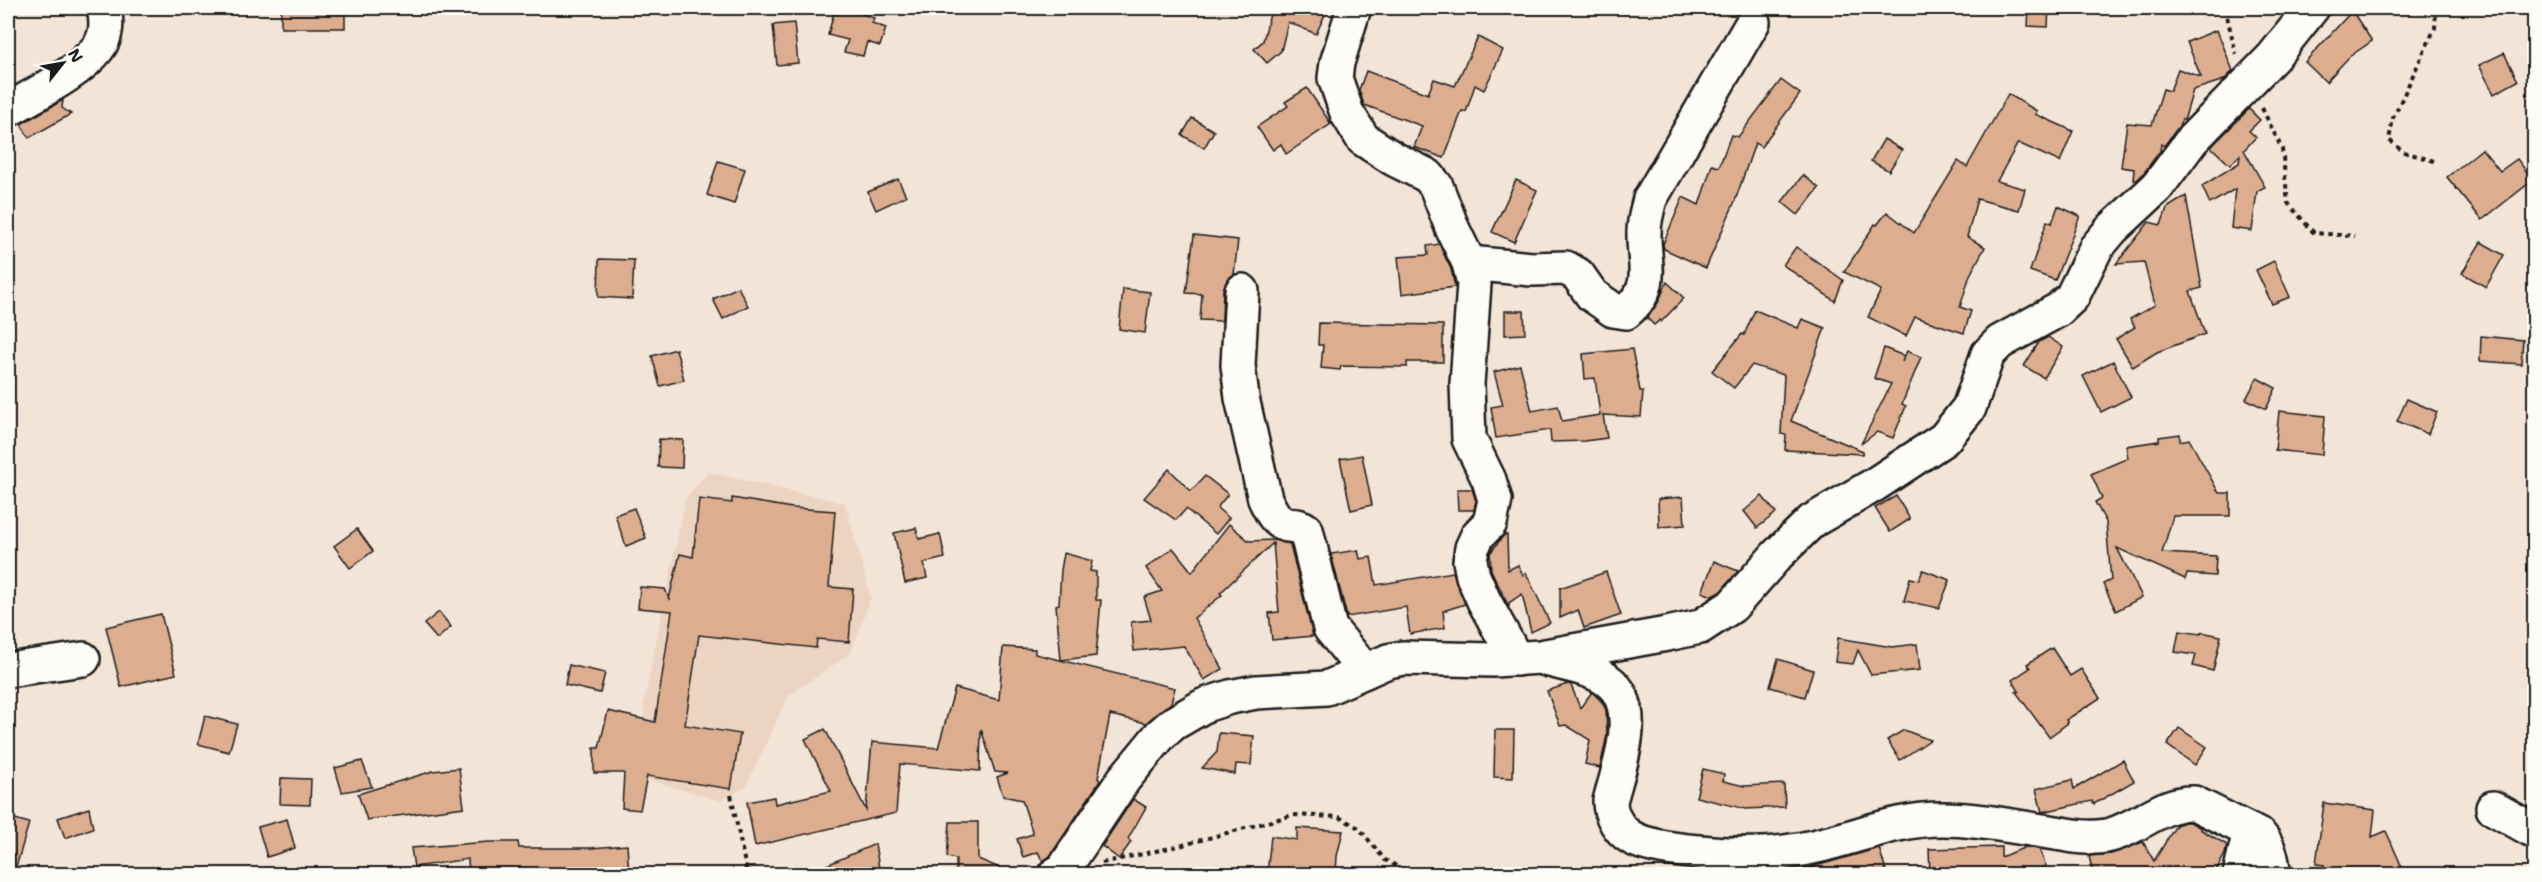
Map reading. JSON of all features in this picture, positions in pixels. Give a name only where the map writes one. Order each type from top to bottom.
[{"type":"street","points":[[8,110],[80,65],[99,47],[107,24],[104,8]]},
{"type":"street","points":[[1354,8],[1337,63],[1335,78],[1347,113],[1363,139],[1394,159],[1428,176],[1436,186],[1469,263],[1474,284],[1467,384],[1469,439],[1489,480],[1495,500],[1490,523],[1478,535],[1472,548],[1470,561],[1473,576],[1484,601],[1528,658],[1599,676],[1609,681],[1623,698],[1627,710],[1627,722],[1610,801],[1610,812],[1617,824],[1632,838],[1661,847],[1763,854],[1845,841],[1894,825],[1919,820],[1945,819],[2083,838],[2107,836],[2142,822],[2174,805],[2194,803],[2264,840],[2273,866],[2273,874]]},
{"type":"street","points":[[1059,872],[1124,779],[1161,734],[1174,723],[1205,705],[1256,692],[1327,688],[1388,661],[1403,658],[1528,658],[1700,627],[1732,606],[1777,555],[1812,521],[1874,485],[1944,439],[1969,408],[1988,354],[2000,342],[2058,310],[2072,297],[2102,242],[2157,187],[2192,140],[2273,57],[2312,8]]},
{"type":"street","points":[[1469,263],[1532,269],[1566,268],[1578,275],[1592,295],[1613,310],[1626,312],[1639,298],[1647,280],[1644,231],[1650,199],[1753,22]]},
{"type":"street","points":[[1242,291],[1238,365],[1242,398],[1265,499],[1272,512],[1282,523],[1300,526],[1306,530],[1330,628],[1365,671]]},
{"type":"street","points":[[8,670],[83,659]]},
{"type":"street","points":[[2493,808],[2535,831]]},
{"type":"street","points":[[2240,874],[2250,831]]},
{"type":"path","points":[[2225,8],[2243,88],[2266,115],[2282,149],[2288,203],[2314,233],[2355,236]]},
{"type":"path","points":[[2434,161],[2404,152],[2389,140],[2393,118],[2435,27],[2436,8]]},
{"type":"path","points":[[731,795],[747,874]]},
{"type":"path","points":[[1059,872],[1183,845],[1293,815],[1339,817],[1359,828],[1384,860],[1412,874]]},
{"type":"shaded area","points":[[708,472],[845,503],[871,597],[851,653],[788,696],[746,787],[720,801],[643,778],[644,701],[686,497]]},
{"type":"building","points":[[281,8],[345,8],[345,28],[281,28]]},
{"type":"building","points":[[835,8],[862,12],[874,18],[872,23],[886,28],[880,46],[867,42],[863,56],[844,52],[848,40],[828,35]]},
{"type":"building","points":[[1256,8],[1328,8],[1316,34],[1288,22],[1281,51],[1267,63],[1254,49],[1263,41],[1270,14]]},
{"type":"building","points":[[2029,8],[2049,8],[2048,27],[2028,26]]},
{"type":"building","points":[[2352,11],[2372,41],[2349,57],[2326,82],[2305,62]]},
{"type":"building","points":[[794,23],[798,63],[777,65],[773,25]]},
{"type":"building","points":[[2217,30],[2233,71],[2224,80],[2193,90],[2184,121],[2182,119],[2164,146],[2161,144],[2160,151],[2143,174],[2137,180],[2133,180],[2134,169],[2121,167],[2127,123],[2152,125],[2163,89],[2170,91],[2178,69],[2201,77],[2187,42]]},
{"type":"building","points":[[1478,37],[1503,50],[1484,90],[1475,85],[1466,112],[1462,111],[1444,158],[1414,147],[1422,126],[1364,105],[1359,90],[1366,71],[1428,94],[1434,79],[1455,86]]},
{"type":"building","points":[[2504,53],[2518,81],[2494,94],[2479,65]]},
{"type":"building","points":[[1781,80],[1800,94],[1761,147],[1755,143],[1735,201],[1706,268],[1664,249],[1663,244],[1683,197],[1699,205],[1712,165],[1719,167],[1731,135],[1738,137]]},
{"type":"building","points":[[1307,88],[1331,124],[1286,154],[1281,144],[1273,150],[1257,127],[1288,106],[1285,102]]},
{"type":"building","points":[[2008,94],[2037,111],[2035,114],[2073,131],[2060,162],[2018,143],[1997,181],[2025,189],[2019,210],[1977,199],[1967,237],[1985,247],[1970,275],[1960,307],[1971,311],[1964,333],[1915,317],[1906,336],[1868,317],[1881,290],[1844,272],[1875,224],[1877,225],[1887,212],[1914,233],[1958,161],[1967,167]]},
{"type":"building","points":[[63,100],[62,108],[71,114],[29,138],[21,124]]},
{"type":"building","points":[[2249,109],[2260,120],[2249,131],[2256,137],[2244,150],[2265,187],[2257,191],[2252,231],[2231,228],[2235,189],[2210,204],[2202,186],[2239,163],[2240,155],[2230,165],[2211,147]]},
{"type":"building","points":[[1192,118],[1214,131],[1204,148],[1182,135]]},
{"type":"building","points":[[1884,139],[1902,150],[1889,171],[1871,161]]},
{"type":"building","points":[[2482,149],[2500,171],[2517,159],[2533,180],[2482,220],[2447,177]]},
{"type":"building","points":[[718,161],[745,169],[734,204],[707,195]]},
{"type":"building","points":[[1803,175],[1819,188],[1798,215],[1782,202]]},
{"type":"building","points":[[898,179],[906,196],[876,210],[868,192]]},
{"type":"building","points":[[1516,180],[1537,190],[1514,242],[1492,232]]},
{"type":"building","points":[[2186,196],[2202,288],[2190,291],[2205,334],[2157,352],[2133,367],[2116,339],[2135,327],[2130,319],[2155,305],[2144,262],[2116,264],[2149,222],[2161,225],[2167,208]]},
{"type":"building","points":[[2058,206],[2080,216],[2055,280],[2030,271],[2047,221],[2052,223]]},
{"type":"building","points":[[1194,235],[1238,240],[1234,274],[1227,280],[1223,289],[1222,321],[1200,320],[1202,294],[1186,293]]},
{"type":"building","points":[[2481,242],[2504,255],[2486,287],[2462,273]]},
{"type":"building","points":[[1439,244],[1451,269],[1455,287],[1402,294],[1398,257],[1428,255],[1427,246]]},
{"type":"building","points":[[1796,247],[1843,280],[1835,301],[1783,265]]},
{"type":"building","points":[[599,259],[634,260],[632,299],[598,297]]},
{"type":"building","points":[[2274,261],[2290,297],[2272,304],[2256,270]]},
{"type":"building","points":[[1667,282],[1684,298],[1661,322],[1660,320],[1654,325],[1647,318],[1658,303]]},
{"type":"building","points":[[738,287],[748,306],[723,319],[713,299]]},
{"type":"building","points":[[1123,289],[1150,292],[1145,333],[1119,329]]},
{"type":"building","points":[[1755,310],[1798,328],[1802,319],[1825,328],[1791,421],[1863,451],[1862,454],[1785,450],[1786,435],[1781,434],[1784,375],[1752,365],[1734,388],[1712,371],[1742,334],[1744,335]]},
{"type":"building","points":[[1505,311],[1524,311],[1525,334],[1505,335]]},
{"type":"building","points":[[1319,323],[1443,325],[1443,362],[1407,362],[1407,367],[1341,366],[1340,370],[1321,368],[1323,345],[1318,345]]},
{"type":"building","points":[[2481,336],[2523,340],[2521,364],[2480,361]]},
{"type":"building","points":[[2048,337],[2063,347],[2044,378],[2024,366],[2039,342]]},
{"type":"building","points":[[1884,348],[1904,356],[1902,362],[1907,351],[1921,357],[1902,404],[1906,406],[1893,438],[1877,432],[1861,444],[1891,384],[1874,378]]},
{"type":"building","points":[[676,349],[684,380],[660,386],[652,356]]},
{"type":"building","points":[[1632,349],[1640,391],[1643,391],[1641,417],[1603,415],[1607,438],[1551,442],[1550,430],[1496,438],[1491,407],[1503,405],[1494,372],[1520,365],[1532,411],[1558,406],[1562,421],[1600,415],[1595,378],[1585,379],[1583,354]]},
{"type":"building","points":[[2113,361],[2131,397],[2101,412],[2083,376]]},
{"type":"building","points":[[2257,378],[2276,388],[2266,409],[2246,399]]},
{"type":"building","points":[[2407,399],[2437,412],[2428,434],[2397,421]]},
{"type":"building","points":[[2279,411],[2325,416],[2322,455],[2275,450]]},
{"type":"building","points":[[2180,434],[2180,441],[2189,439],[2219,493],[2230,493],[2230,516],[2173,516],[2162,553],[2216,556],[2215,576],[2187,574],[2185,579],[2117,548],[2142,597],[2116,611],[2103,584],[2111,580],[2106,522],[2095,502],[2102,498],[2091,474],[2128,458],[2126,446],[2159,441],[2159,437]]},
{"type":"building","points":[[659,439],[683,440],[682,468],[658,467]]},
{"type":"building","points":[[1362,455],[1372,505],[1351,510],[1340,459]]},
{"type":"building","points":[[1169,469],[1191,491],[1205,476],[1228,494],[1217,508],[1229,518],[1216,534],[1186,509],[1176,520],[1144,498]]},
{"type":"building","points":[[1457,489],[1472,489],[1476,501],[1474,510],[1458,510]]},
{"type":"building","points":[[1762,496],[1776,513],[1757,528],[1744,511]]},
{"type":"building","points":[[1896,496],[1910,519],[1890,532],[1875,508]]},
{"type":"building","points":[[1683,497],[1685,525],[1659,527],[1658,499]]},
{"type":"building","points":[[732,498],[792,508],[835,511],[829,587],[853,589],[849,642],[817,639],[816,648],[699,635],[685,725],[740,734],[731,789],[647,776],[640,810],[622,808],[624,773],[594,773],[594,748],[599,748],[608,711],[655,722],[672,611],[638,608],[640,587],[665,589],[669,599],[680,554],[693,557],[699,499],[732,503]]},
{"type":"building","points":[[634,508],[646,538],[626,546],[615,515]]},
{"type":"building","points":[[1229,524],[1249,541],[1274,540],[1290,544],[1313,636],[1272,640],[1269,613],[1279,612],[1273,543],[1220,593],[1222,595],[1194,618],[1223,669],[1204,680],[1184,646],[1134,651],[1131,622],[1151,620],[1144,597],[1162,591],[1146,568],[1173,548],[1192,572]]},
{"type":"building","points":[[916,528],[919,539],[940,534],[945,558],[924,563],[927,578],[905,583],[894,533]]},
{"type":"building","points":[[357,529],[373,551],[350,568],[334,546]]},
{"type":"building","points":[[1504,535],[1507,535],[1508,570],[1518,565],[1523,575],[1526,573],[1550,623],[1531,632],[1522,594],[1509,603],[1509,607],[1491,570],[1490,553]]},
{"type":"building","points":[[1358,550],[1360,559],[1371,557],[1376,585],[1453,572],[1465,604],[1443,611],[1445,628],[1410,634],[1406,607],[1347,617],[1331,554]]},
{"type":"building","points":[[1064,553],[1092,561],[1090,571],[1096,572],[1096,600],[1101,600],[1096,656],[1061,660],[1056,605],[1059,604]]},
{"type":"building","points":[[1714,561],[1738,571],[1720,592],[1712,596],[1702,592]]},
{"type":"building","points":[[1923,570],[1950,580],[1939,608],[1904,601],[1910,578],[1919,580]]},
{"type":"building","points":[[1606,572],[1621,615],[1584,628],[1578,610],[1560,618],[1560,588]]},
{"type":"building","points":[[439,612],[451,627],[437,639],[424,624]]},
{"type":"building","points":[[161,614],[176,674],[121,687],[106,627]]},
{"type":"building","points":[[2179,631],[2221,636],[2213,671],[2193,666],[2196,655],[2175,652]]},
{"type":"building","points":[[1838,638],[1892,647],[1917,644],[1920,670],[1871,675],[1858,650],[1853,664],[1835,662]]},
{"type":"building","points":[[1003,647],[1035,649],[1035,654],[1175,688],[1171,703],[1146,723],[1110,715],[1098,778],[1100,781],[1050,856],[1043,862],[1038,852],[1023,857],[1017,839],[1033,834],[1022,800],[1003,796],[997,777],[1008,773],[995,772],[981,729],[980,771],[900,764],[896,813],[755,846],[747,802],[774,797],[775,804],[831,791],[805,739],[825,729],[866,810],[872,742],[938,748],[955,688],[999,700]]},
{"type":"building","points":[[2052,648],[2070,676],[2081,669],[2100,698],[2066,720],[2068,723],[2049,737],[2016,692],[2019,691],[2012,680],[2030,668],[2027,664]]},
{"type":"building","points":[[1778,659],[1813,670],[1805,697],[1770,687]]},
{"type":"building","points":[[569,665],[605,673],[600,693],[565,685]]},
{"type":"building","points":[[1571,685],[1580,708],[1592,692],[1606,710],[1607,735],[1600,768],[1585,764],[1590,740],[1566,725],[1560,726],[1547,691]]},
{"type":"building","points":[[205,716],[237,724],[229,752],[198,744]]},
{"type":"building","points":[[2179,728],[2207,747],[2195,765],[2167,745]]},
{"type":"building","points":[[1495,730],[1514,730],[1513,778],[1494,777]]},
{"type":"building","points":[[1904,730],[1930,740],[1900,760],[1887,740]]},
{"type":"building","points":[[1219,733],[1254,736],[1251,765],[1236,764],[1235,774],[1202,768],[1217,752]]},
{"type":"building","points":[[2123,760],[2134,781],[2094,804],[2092,801],[2042,812],[2036,789],[2072,780],[2074,789]]},
{"type":"building","points":[[362,761],[372,787],[342,792],[335,768]]},
{"type":"building","points":[[459,768],[464,807],[367,820],[358,794],[433,771]]},
{"type":"building","points":[[1703,769],[1724,774],[1723,781],[1744,786],[1784,784],[1785,807],[1746,809],[1696,797]]},
{"type":"building","points":[[281,778],[311,779],[310,805],[280,804]]},
{"type":"building","points":[[1133,799],[1146,807],[1128,839],[1131,842],[1119,859],[1102,846]]},
{"type":"building","points":[[2324,803],[2375,810],[2372,837],[2386,831],[2405,874],[2322,874],[2324,865],[2316,864]]},
{"type":"building","points":[[89,808],[93,828],[65,838],[58,818]]},
{"type":"building","points":[[8,817],[29,823],[14,874],[8,874]]},
{"type":"building","points":[[287,819],[295,848],[267,857],[258,827]]},
{"type":"building","points":[[950,822],[978,822],[978,859],[1014,874],[956,874],[956,859],[947,857]]},
{"type":"building","points":[[2185,822],[2201,828],[2227,845],[2225,854],[2214,874],[2093,874],[2089,856],[2111,854],[2143,842],[2154,861],[2176,825]]},
{"type":"building","points":[[1297,828],[1343,831],[1337,856],[1336,874],[1267,874],[1271,836],[1297,840]]},
{"type":"building","points":[[518,842],[519,848],[591,848],[627,845],[629,874],[469,874],[468,859],[414,867],[411,848]]},
{"type":"building","points":[[875,844],[880,874],[806,874]]},
{"type":"building","points":[[2001,847],[2001,857],[2026,847],[2039,849],[2046,866],[2034,872],[1930,873],[1929,849]]},
{"type":"building","points":[[1879,848],[1887,874],[1795,874],[1816,866]]}]
